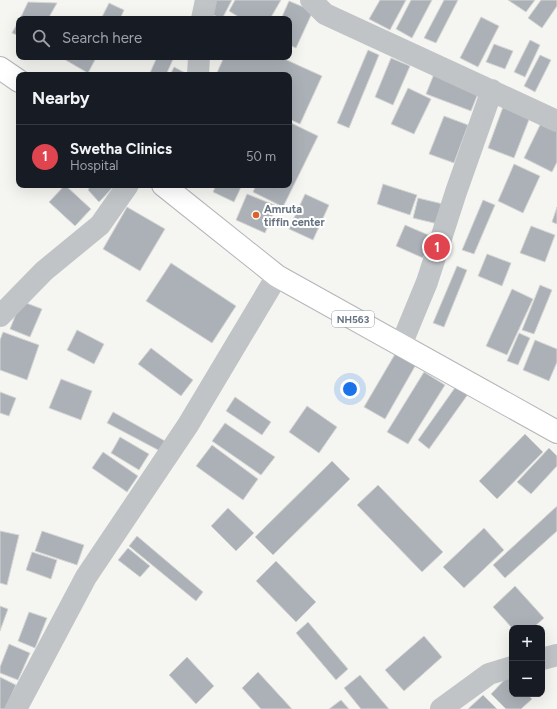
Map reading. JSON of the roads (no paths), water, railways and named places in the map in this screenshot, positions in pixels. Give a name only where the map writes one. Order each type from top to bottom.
[{"type":"highway","points":[[0,68],[16,79]]},
{"type":"highway","name":"NH563","points":[[167,188],[277,276],[557,432]]},
{"type":"street","points":[[203,16],[206,0]]},
{"type":"street","points":[[311,0],[325,14],[557,121]]},
{"type":"street","points":[[198,72],[199,60]]},
{"type":"street","points":[[401,345],[427,282],[456,192],[492,90]]},
{"type":"street","points":[[0,316],[55,262],[100,225],[126,188]]},
{"type":"street","points":[[21,707],[86,577],[188,425],[277,276]]},
{"type":"street","points":[[545,658],[557,654]]},
{"type":"street","points":[[441,709],[489,674],[509,668]]},
{"type":"place","name":"Amruta tiffin center","points":[[256,215]]},
{"type":"place","name":"Swetha Clinics","points":[[437,247]]}]
